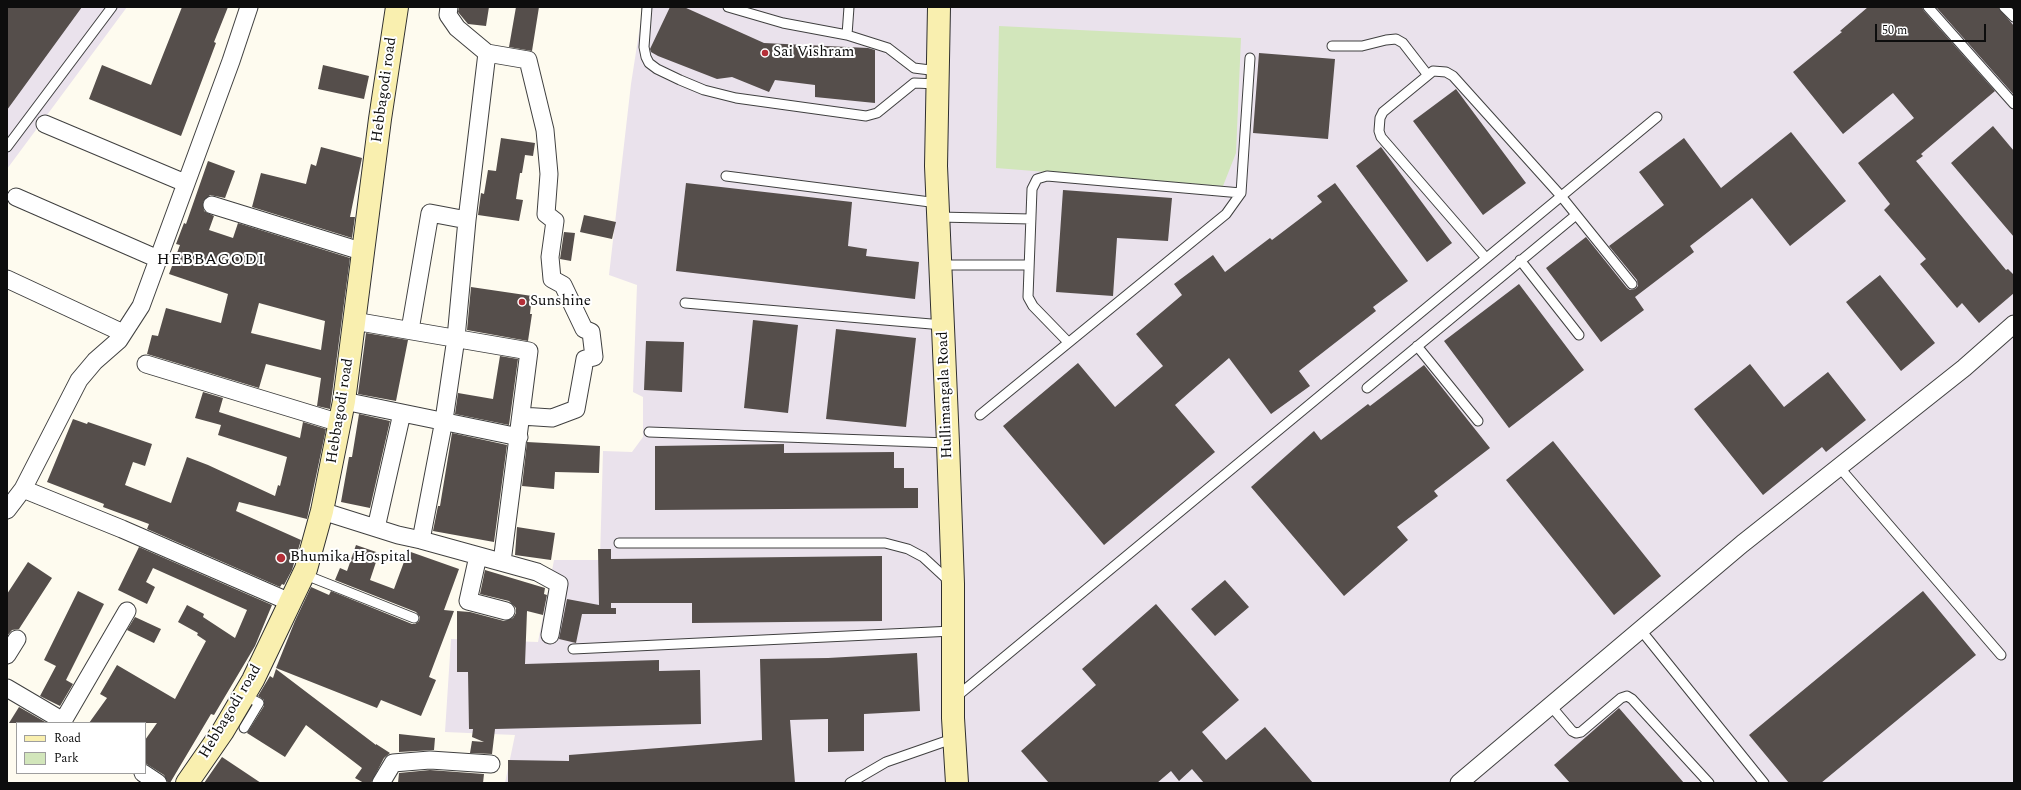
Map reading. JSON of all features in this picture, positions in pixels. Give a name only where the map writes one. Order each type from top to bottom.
[{"type":"street","points":[[7,510],[23,489],[79,380],[123,333],[142,306],[185,183],[232,61],[249,7]]},
{"type":"street","name":"Hebbagodi road","points":[[193,781],[244,695],[290,602],[303,574],[322,511],[344,402],[380,119],[397,7]]},
{"type":"street","points":[[449,7],[448,15],[457,28],[488,53],[528,60],[545,130],[549,174],[546,214],[555,221],[550,257],[552,279],[563,285],[584,329],[591,332],[594,357],[585,359],[576,408],[552,418],[521,416]]},
{"type":"street","name":"Hullimangala Road","points":[[939,7],[936,166],[953,584],[954,698],[957,783]]},
{"type":"street","points":[[421,540],[444,420],[456,338],[467,220],[488,53]]},
{"type":"street","points":[[45,124],[185,183]]},
{"type":"street","points":[[16,197],[158,259]]},
{"type":"street","points":[[212,205],[364,252]]},
{"type":"street","points":[[410,330],[430,213],[467,220]]},
{"type":"street","points":[[7,279],[123,333]]},
{"type":"street","points":[[354,321],[529,351],[502,562]]},
{"type":"street","points":[[1460,783],[1550,705],[1742,544],[1964,368],[2014,324]]},
{"type":"street","points":[[146,364],[340,424]]},
{"type":"street","points":[[344,402],[444,420],[519,437]]},
{"type":"street","points":[[376,528],[402,413]]},
{"type":"street","points":[[23,489],[122,529],[290,602]]},
{"type":"street","points":[[322,511],[376,528],[537,572],[559,584],[550,635]]},
{"type":"street","points":[[478,556],[468,602],[506,611]]},
{"type":"street","points":[[7,688],[64,722],[127,611]]},
{"type":"street","points":[[7,655],[17,640]]},
{"type":"street","points":[[381,783],[392,763],[430,760],[491,764]]},
{"type":"street","points":[[144,774],[158,783]]},
{"type":"lane","points":[[7,148],[112,7]]},
{"type":"lane","points":[[647,7],[644,47],[649,63],[657,69],[704,90],[736,98],[866,116],[877,113],[914,83],[938,77]]},
{"type":"lane","points":[[728,7],[783,23],[847,35],[888,48],[914,68],[938,77]]},
{"type":"lane","points":[[847,35],[849,7]]},
{"type":"lane","points":[[1928,7],[2014,104]]},
{"type":"lane","points":[[2004,7],[2014,17]]},
{"type":"lane","points":[[1332,46],[1362,46],[1396,39],[1402,43],[1427,74]]},
{"type":"lane","points":[[980,415],[1226,214],[1241,193],[1250,58]]},
{"type":"lane","points":[[914,68],[914,83]]},
{"type":"lane","points":[[1486,258],[1381,137],[1379,131],[1380,118],[1383,112],[1427,74],[1439,71],[1453,76],[1561,196],[1632,284]]},
{"type":"lane","points":[[954,698],[1657,117]]},
{"type":"lane","points":[[726,176],[938,210],[1030,219]]},
{"type":"lane","points":[[1068,342],[1030,301],[1027,291],[1030,219],[1034,183],[1037,179],[1046,176],[1241,193]]},
{"type":"lane","points":[[1367,388],[1576,215]]},
{"type":"lane","points":[[1520,260],[1579,336]]},
{"type":"lane","points":[[940,265],[1028,265]]},
{"type":"lane","points":[[685,304],[943,325]]},
{"type":"lane","points":[[1417,346],[1478,421]]},
{"type":"lane","points":[[649,432],[948,443]]},
{"type":"lane","points":[[1839,467],[2001,655]]},
{"type":"lane","points":[[619,543],[885,543],[908,549],[922,556],[953,584]]},
{"type":"lane","points":[[303,574],[414,618]]},
{"type":"lane","points":[[1640,629],[1764,783]]},
{"type":"lane","points":[[573,649],[953,631]]},
{"type":"lane","points":[[244,695],[258,703],[244,728]]},
{"type":"lane","points":[[1550,705],[1572,731],[1576,733],[1581,732],[1621,698],[1627,696],[1632,699],[1709,783]]},
{"type":"lane","points":[[850,783],[886,762],[955,738]]},
{"type":"shaded area","points":[[7,7],[127,7],[7,169]]},
{"type":"shaded area","points":[[643,7],[2014,7],[2014,783],[505,783],[515,735],[445,732],[451,639],[538,642],[554,560],[600,560],[603,451],[632,452],[643,437],[643,397],[633,392],[637,285],[609,275],[631,84]]},
{"type":"green space","points":[[999,26],[1241,38],[1236,153],[1223,186],[996,168]]},
{"type":"building","points":[[7,7],[82,7],[7,110]]},
{"type":"building","points":[[182,7],[228,7],[181,136],[89,99],[102,65],[151,85]]},
{"type":"building","points":[[459,7],[489,7],[486,26],[468,24],[458,12]]},
{"type":"building","points":[[516,7],[539,7],[532,51],[509,47]]},
{"type":"building","name":"Sai Vishram","points":[[670,7],[684,7],[764,43],[868,48],[875,50],[875,103],[815,97],[815,85],[775,80],[769,92],[732,77],[717,79],[658,56],[651,52],[650,49]]},
{"type":"building","points":[[1868,7],[1922,7],[1995,91],[1921,154],[1923,156],[1916,161],[2006,270],[2008,269],[2014,275],[2014,293],[1979,323],[1962,303],[1957,308],[1920,264],[1926,259],[1884,210],[1890,204],[1858,163],[1914,118],[1893,93],[1843,134],[1793,72],[1842,32],[1840,31]]},
{"type":"building","points":[[1936,7],[1998,7],[2014,26],[2014,95]]},
{"type":"building","points":[[1259,53],[1335,59],[1328,139],[1253,133]]},
{"type":"building","points":[[323,65],[369,76],[364,99],[318,89]]},
{"type":"building","points":[[1456,89],[1526,183],[1483,215],[1413,121]]},
{"type":"building","points":[[1993,126],[2014,151],[2014,237],[1951,163]]},
{"type":"building","points":[[1791,132],[1846,201],[1790,246],[1752,198],[1690,246],[1694,252],[1635,297],[1644,310],[1601,342],[1546,268],[1586,237],[1627,288],[1630,290],[1635,289],[1638,286],[1637,280],[1609,246],[1664,205],[1639,172],[1684,138],[1721,188]]},
{"type":"building","points":[[501,138],[535,143],[533,156],[525,155],[522,173],[520,173],[516,199],[523,200],[519,221],[478,215],[481,193],[484,194],[488,170],[496,171]]},
{"type":"building","points":[[321,147],[362,158],[350,217],[355,217],[352,238],[252,207],[261,173],[306,184],[311,164],[316,166]]},
{"type":"building","points":[[1381,147],[1452,243],[1427,262],[1356,166]]},
{"type":"building","points":[[208,161],[235,171],[225,198],[210,195],[203,202],[204,211],[214,216],[209,230],[233,238],[238,223],[350,258],[330,409],[317,406],[321,378],[266,364],[259,388],[147,354],[152,335],[158,336],[166,308],[221,323],[228,294],[169,274],[180,245],[176,244],[184,223],[186,224]],"holes":[[[259,303],[325,321],[321,350],[251,333]]]},
{"type":"building","points":[[686,183],[852,202],[848,246],[867,249],[866,256],[919,262],[915,299],[676,271]]},
{"type":"building","points":[[1335,183],[1408,281],[1373,307],[1376,311],[1299,371],[1310,386],[1271,414],[1229,358],[1175,405],[1215,452],[1104,545],[1003,426],[1078,363],[1115,407],[1163,366],[1136,334],[1182,295],[1174,284],[1213,255],[1225,272],[1270,238],[1272,240],[1322,202],[1317,196]]},
{"type":"building","points":[[1063,190],[1172,198],[1168,241],[1117,238],[1113,296],[1056,292]]},
{"type":"building","points":[[584,215],[616,222],[612,239],[580,232]]},
{"type":"building","points":[[564,232],[575,233],[571,261],[560,259]]},
{"type":"building","points":[[1880,275],[1935,343],[1901,371],[1846,302]]},
{"type":"building","points":[[1519,284],[1584,370],[1509,428],[1444,341]]},
{"type":"building","points":[[471,287],[532,296],[530,314],[532,314],[528,341],[467,330]]},
{"type":"building","points":[[753,320],[798,325],[788,413],[744,408]]},
{"type":"building","points":[[836,329],[916,338],[906,427],[826,419]]},
{"type":"building","points":[[366,333],[408,340],[396,401],[358,394]]},
{"type":"building","points":[[646,341],[684,342],[682,392],[644,390]]},
{"type":"building","points":[[500,356],[518,359],[509,425],[455,414],[458,393],[493,399]]},
{"type":"building","points":[[1750,364],[1784,407],[1828,372],[1866,420],[1826,452],[1822,447],[1763,495],[1694,409]]},
{"type":"building","points":[[1424,365],[1490,448],[1434,491],[1438,496],[1397,527],[1408,540],[1344,596],[1251,487],[1314,431],[1321,440],[1368,404],[1370,406]]},
{"type":"building","points":[[203,392],[223,398],[219,412],[300,438],[303,422],[326,429],[307,519],[239,502],[236,511],[301,540],[292,570],[284,585],[282,584],[280,587],[147,529],[149,524],[103,507],[104,504],[47,482],[73,419],[87,424],[88,422],[152,444],[145,466],[133,462],[125,485],[171,503],[187,457],[275,496],[278,485],[280,486],[287,457],[218,435],[221,425],[195,418]]},
{"type":"building","points":[[359,414],[390,421],[370,508],[341,502],[349,457],[352,457]]},
{"type":"building","points":[[452,433],[507,445],[494,542],[433,531],[438,506],[440,506]]},
{"type":"building","points":[[1553,441],[1661,576],[1614,615],[1506,480]]},
{"type":"building","points":[[527,442],[600,446],[599,473],[555,472],[554,489],[522,486]]},
{"type":"building","points":[[784,444],[784,453],[894,452],[894,468],[904,468],[904,488],[918,488],[918,508],[655,510],[655,446]]},
{"type":"building","points":[[517,527],[555,533],[551,560],[515,555]]},
{"type":"building","points":[[356,545],[379,553],[370,580],[394,589],[408,551],[459,569],[444,610],[454,611],[429,677],[436,680],[421,716],[381,700],[377,708],[276,668],[295,621],[311,587],[329,595],[331,591],[412,624],[419,621],[420,617],[416,612],[335,580],[340,568],[347,571]]},
{"type":"building","points":[[139,547],[272,605],[255,646],[214,715],[211,714],[170,783],[168,783],[164,775],[146,764],[146,739],[157,723],[90,722],[107,698],[100,694],[117,665],[175,699],[206,641],[197,635],[198,633],[178,622],[187,605],[204,614],[203,617],[235,638],[247,610],[153,568],[146,582],[155,587],[147,604],[118,590]]},
{"type":"building","points":[[598,549],[611,549],[611,559],[882,556],[882,621],[692,623],[692,603],[611,603],[611,608],[616,608],[616,614],[582,614],[576,643],[559,639],[567,599],[599,605]]},
{"type":"building","points":[[28,562],[52,578],[19,629],[12,630],[7,636],[7,594]]},
{"type":"building","points":[[485,570],[545,588],[544,594],[547,595],[543,615],[527,611],[525,664],[659,660],[659,671],[700,670],[701,724],[495,729],[492,754],[470,753],[472,741],[484,742],[472,737],[473,729],[469,729],[468,672],[457,672],[457,611],[470,612],[504,621],[513,618],[516,613],[516,608],[509,601],[480,594]]},
{"type":"building","points":[[1225,580],[1249,607],[1215,636],[1191,609]]},
{"type":"building","points":[[78,591],[104,604],[66,680],[73,684],[60,706],[40,696],[56,666],[44,660]]},
{"type":"building","points":[[1923,591],[1976,655],[1821,783],[1789,783],[1749,735]]},
{"type":"building","points":[[1156,604],[1239,700],[1202,732],[1226,760],[1265,727],[1313,783],[1204,783],[1192,769],[1179,781],[1171,771],[1157,783],[1049,783],[1021,751],[1096,685],[1082,669]]},
{"type":"building","points":[[135,617],[161,629],[154,643],[127,630]]},
{"type":"building","points":[[917,653],[920,711],[864,714],[864,751],[828,752],[828,719],[790,720],[795,783],[508,783],[508,760],[569,761],[569,755],[762,740],[760,659],[828,658]]},
{"type":"building","points":[[276,669],[376,745],[390,753],[384,758],[371,783],[364,783],[355,778],[362,768],[306,725],[285,757],[247,733],[264,706],[264,700],[258,696],[270,676],[273,678]]},
{"type":"building","points":[[19,707],[45,722],[16,722],[9,723]]},
{"type":"building","points":[[1619,708],[1684,783],[1570,783],[1554,765]]},
{"type":"building","points":[[399,734],[435,738],[434,750],[399,752]]},
{"type":"building","points":[[222,757],[261,783],[204,783]]},
{"type":"building","points":[[430,770],[484,774],[483,783],[398,783],[399,773]]},
{"type":"place","name":"Sai Vishram","points":[[765,53]]},
{"type":"place","name":"Sunshine","points":[[522,302]]},
{"type":"place","name":"Bhumika Hospital","points":[[281,558]]},
{"type":"district","name":"HEBBAGODI","points":[[211,261]]}]
